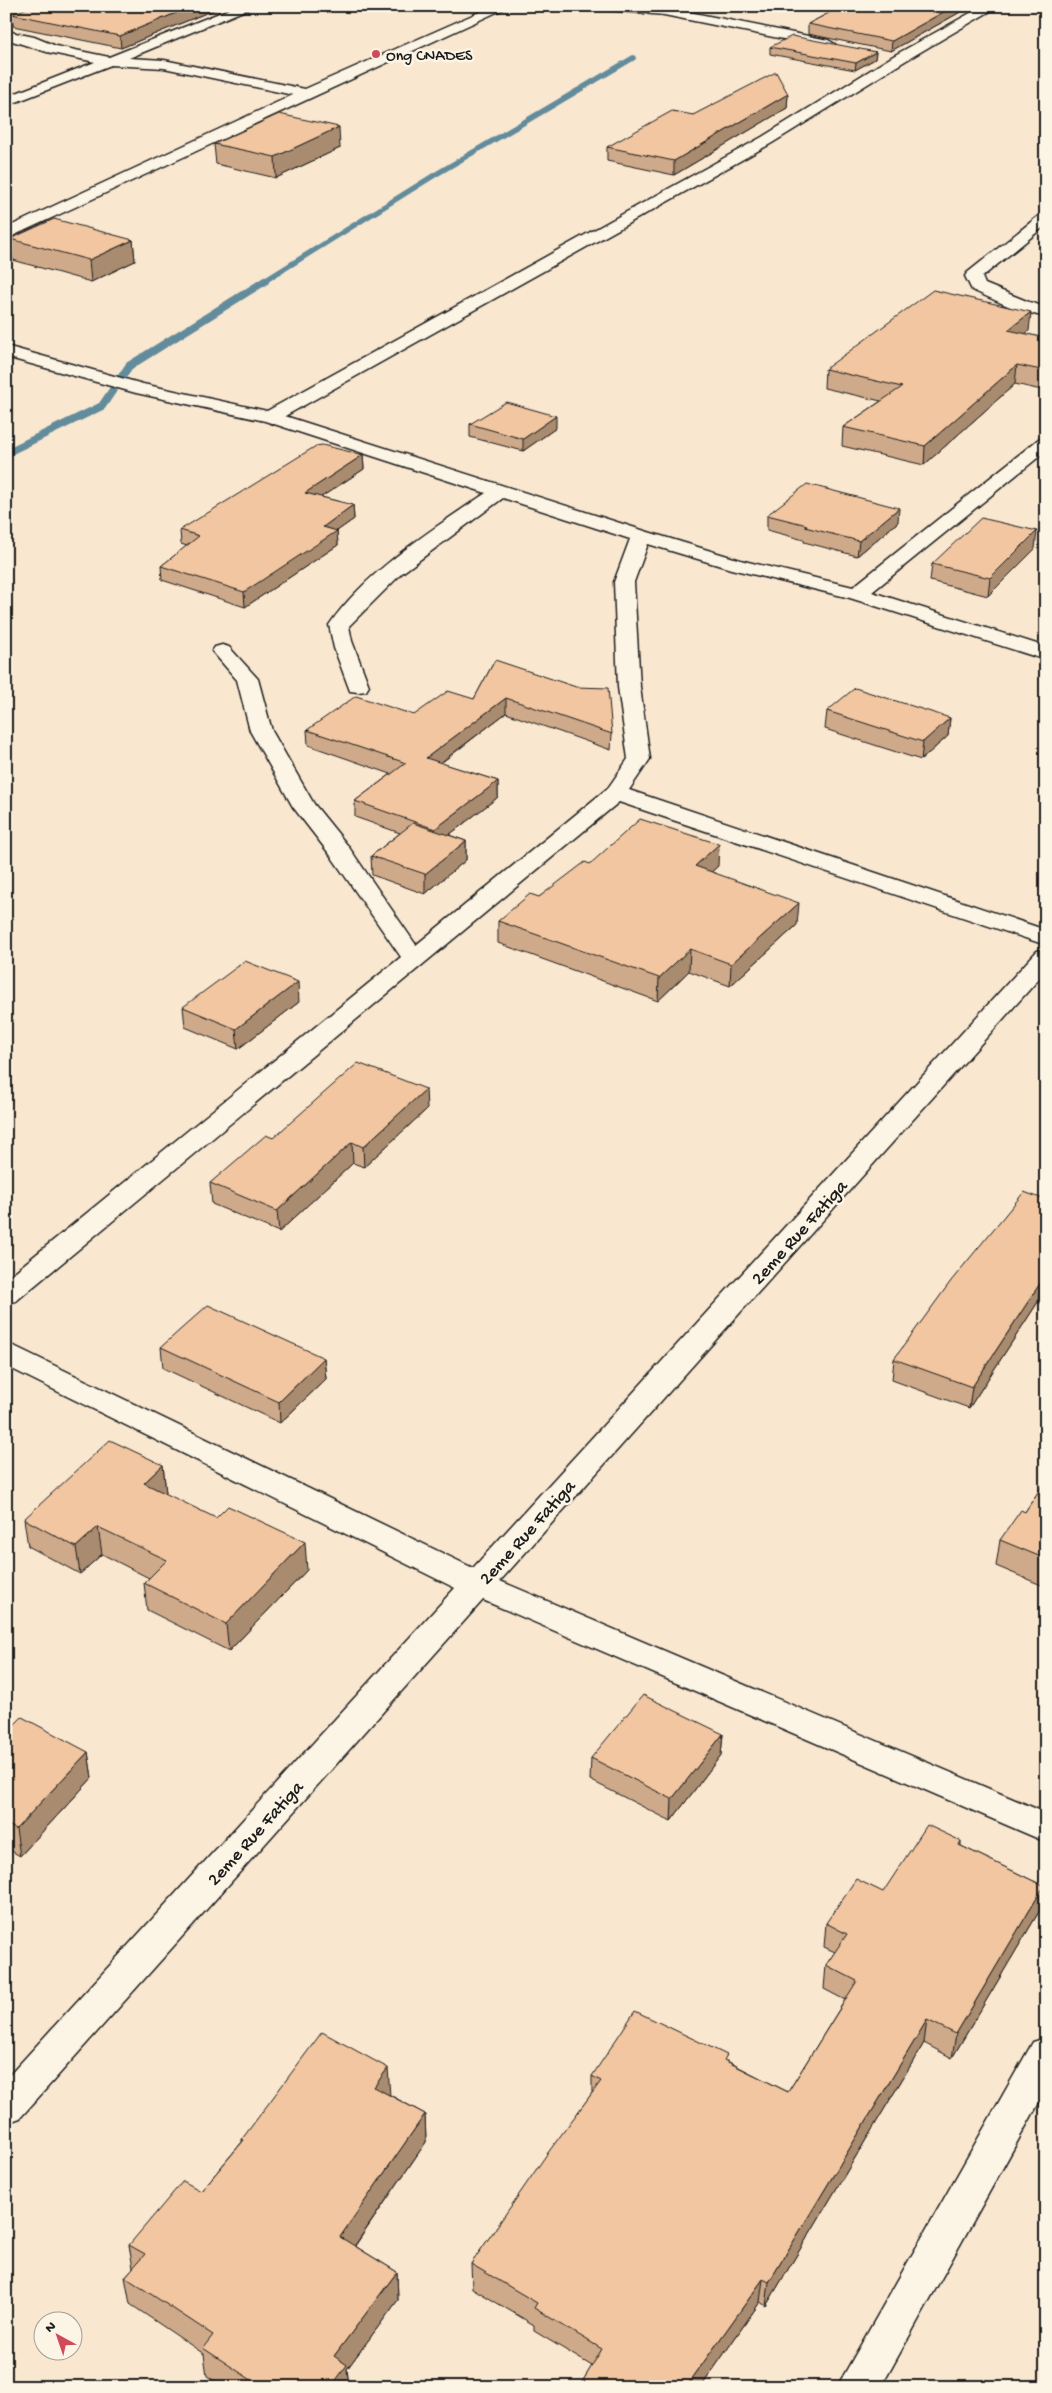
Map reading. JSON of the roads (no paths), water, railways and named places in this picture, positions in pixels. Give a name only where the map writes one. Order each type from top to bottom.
[{"type":"street","points":[[6,8],[10,6]]},
{"type":"street","points":[[6,102],[249,6]]},
{"type":"street","points":[[6,234],[307,94],[504,6]]},
{"type":"street","points":[[608,6],[664,11],[844,47]]},
{"type":"street","points":[[270,417],[767,140],[900,58],[993,6]]},
{"type":"street","points":[[6,35],[110,61],[164,64],[307,94]]},
{"type":"street","points":[[881,54],[900,58]]},
{"type":"street","points":[[1046,217],[973,276],[978,287],[1022,306],[1046,312]]},
{"type":"street","points":[[11,353],[142,389],[270,417],[641,536],[738,565],[857,594],[1046,654]]},
{"type":"street","points":[[857,594],[1046,442]]},
{"type":"street","points":[[358,686],[356,673],[339,636],[339,625],[356,604],[402,562],[501,491]]},
{"type":"street","points":[[6,1294],[616,793],[639,759],[629,687],[624,582],[641,536]]},
{"type":"street","points":[[222,651],[247,679],[262,731],[304,807],[340,850],[414,959]]},
{"type":"street","points":[[616,793],[1046,938]]},
{"type":"street","name":"2eme Rue Fatiga","points":[[6,2106],[1046,956]]},
{"type":"street","points":[[6,1354],[478,1585],[1046,1828]]},
{"type":"street","points":[[858,2387],[1046,2054]]},
{"type":"waterway","points":[[263,282],[433,176],[633,58]]},
{"type":"waterway","points":[[6,453],[102,406],[129,366],[265,281]]},
{"type":"place","name":"Ong CNADES","points":[[376,54]]}]
